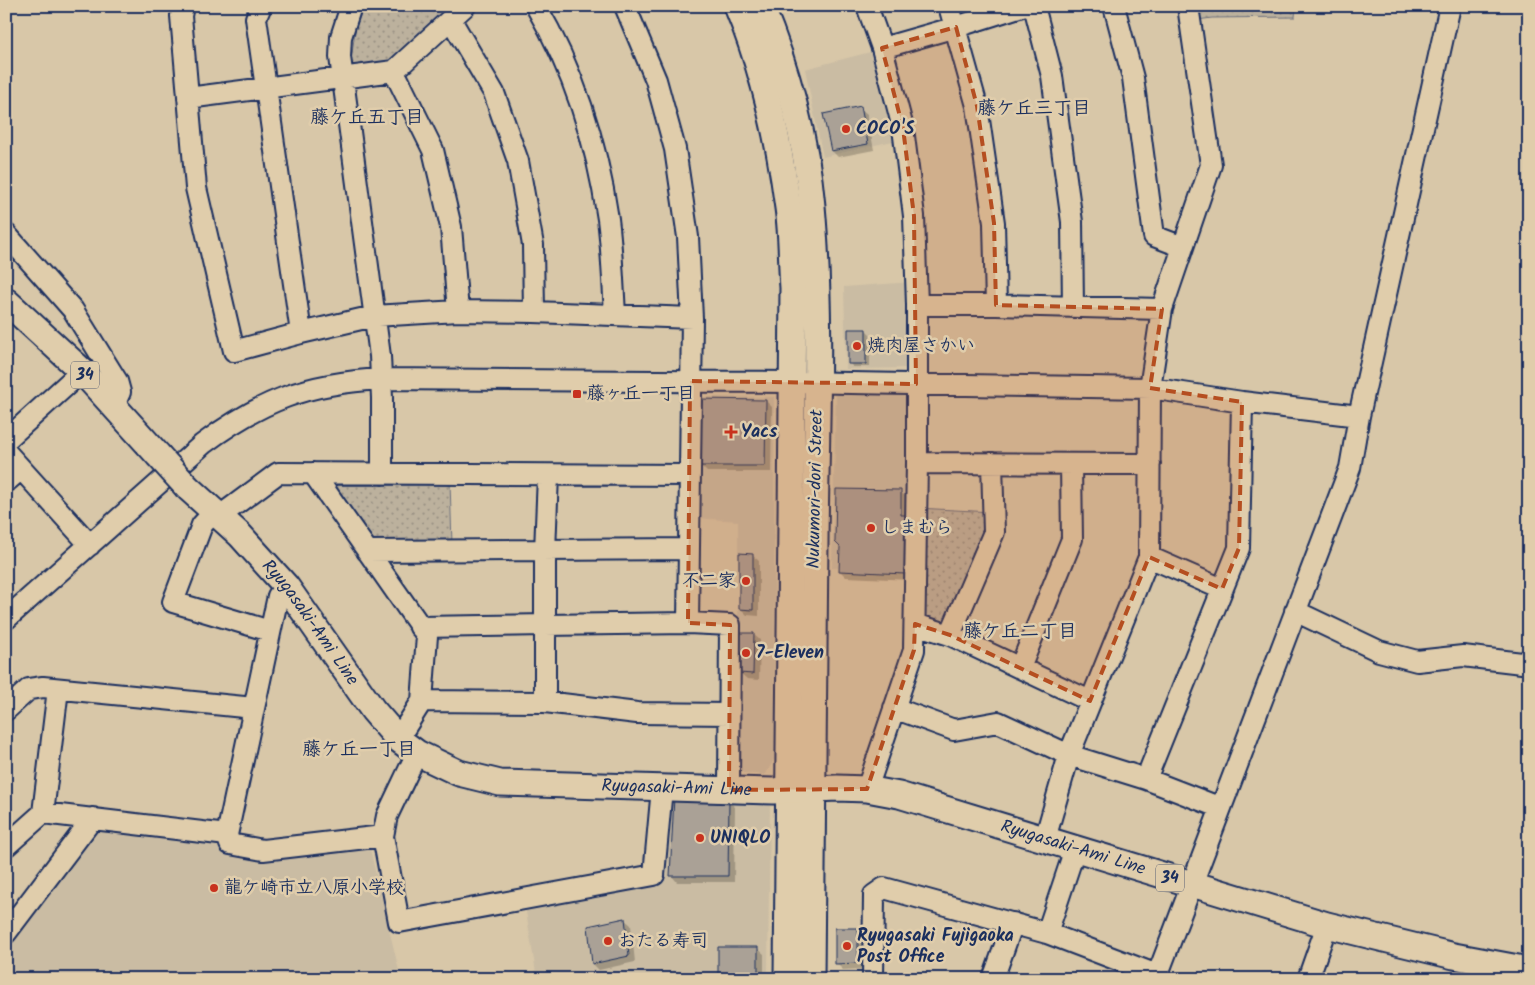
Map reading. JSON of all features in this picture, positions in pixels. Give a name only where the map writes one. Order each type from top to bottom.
[{"type":"main road","name":"Nukumori-dori Street","points":[[737,6],[751,41],[767,93],[779,150],[788,210],[793,288],[805,382],[813,789],[811,979]]},
{"type":"main road","name":"Nukumori-dori Street","points":[[761,6],[772,32],[788,86],[803,148],[810,195],[815,252],[805,382],[789,791],[787,979]]},
{"type":"main road","name":"Ryugasaki-Ami Line","points":[[6,301],[82,371],[188,487],[260,555],[286,586],[368,703],[408,746],[459,773],[500,783],[789,791],[866,789],[899,795],[1326,925],[1454,956],[1529,970]]},
{"type":"street","points":[[183,6],[181,16],[196,188],[234,351],[374,316],[458,312],[534,312],[692,318]]},
{"type":"street","points":[[262,6],[256,18],[301,333]]},
{"type":"street","points":[[352,6],[341,37],[341,77],[381,379],[382,474]]},
{"type":"street","points":[[536,6],[551,31],[577,91],[599,168],[608,220],[615,314]]},
{"type":"street","points":[[625,6],[656,80],[675,149],[688,237],[692,318],[688,623]]},
{"type":"street","points":[[866,789],[914,650],[917,463],[917,305],[914,216],[903,128],[882,48],[867,6]]},
{"type":"street","points":[[949,6],[977,106],[992,213],[996,305]]},
{"type":"street","points":[[882,48],[1022,6]]},
{"type":"street","points":[[1034,6],[1052,76],[1072,222],[1073,307]]},
{"type":"street","points":[[1114,6],[1133,78],[1154,236],[1183,247]]},
{"type":"street","points":[[1045,839],[1069,755],[1149,557],[1150,388],[1162,309],[1211,165],[1188,6]]},
{"type":"street","points":[[873,979],[874,895],[884,888],[1047,933],[1157,977],[1350,468],[1450,6]]},
{"type":"street","points":[[188,98],[394,71],[458,13],[494,93],[518,161],[533,245],[534,312]]},
{"type":"street","points":[[394,71],[433,150],[451,227],[458,312]]},
{"type":"street","points":[[6,234],[73,310],[117,381],[120,392],[114,405]]},
{"type":"street","points":[[917,305],[1162,309]]},
{"type":"street","points":[[6,440],[82,371]]},
{"type":"street","points":[[6,619],[203,444],[234,422],[265,405],[292,394],[321,386],[357,380],[805,382],[1150,388],[1242,402],[1360,416]]},
{"type":"street","points":[[1146,779],[1239,548],[1242,402]]},
{"type":"street","points":[[6,452],[90,545]]},
{"type":"street","points":[[917,463],[1150,464]]},
{"type":"street","points":[[950,635],[994,532],[992,463]]},
{"type":"street","points":[[1020,668],[1072,539],[1071,464]]},
{"type":"street","points":[[6,482],[21,469]]},
{"type":"street","points":[[270,631],[173,602],[202,525],[278,473],[689,475]]},
{"type":"street","points":[[313,474],[427,636],[422,701],[387,816],[384,836],[399,922],[654,875],[662,788]]},
{"type":"street","points":[[545,702],[545,551],[548,475]]},
{"type":"street","points":[[367,552],[689,549]]},
{"type":"street","points":[[1149,557],[1222,589]]},
{"type":"street","points":[[286,586],[278,596],[270,631],[227,835],[230,844],[263,850],[384,836]]},
{"type":"street","points":[[1295,611],[1379,651],[1417,661],[1463,656],[1522,663],[1529,660]]},
{"type":"street","points":[[420,627],[688,623],[730,625],[729,790]]},
{"type":"street","points":[[915,624],[950,635],[1090,701]]},
{"type":"street","points":[[6,710],[29,689],[43,687],[254,708]]},
{"type":"street","points":[[6,846],[43,813],[58,689]]},
{"type":"street","points":[[422,701],[545,702],[637,713],[728,714]]},
{"type":"street","points":[[894,708],[954,730],[998,722],[1069,755],[1146,779],[1221,808]]},
{"type":"street","points":[[43,813],[227,835]]},
{"type":"street","points":[[6,933],[93,818]]},
{"type":"street","points":[[1047,933],[1075,849]]},
{"type":"street","points":[[993,979],[1012,923]]},
{"type":"street","points":[[1308,979],[1326,925]]},
{"type":"highlighted area","points":[[956,27],[977,106],[994,223],[996,305],[1162,309],[1150,388],[1242,402],[1239,548],[1222,589],[1149,557],[1090,701],[950,635],[915,624],[914,650],[867,789],[729,790],[730,625],[688,623],[690,381],[916,384],[914,216],[903,128],[882,48]]},
{"type":"shaded area","points":[[365,6],[437,6],[443,15],[391,66],[355,69],[350,65],[354,35]]},
{"type":"shaded area","points":[[1188,6],[1296,6],[1295,17],[1212,18],[1190,21]]},
{"type":"shaded area","points":[[878,50],[897,140],[823,157],[805,69]]},
{"type":"shaded area","points":[[912,282],[912,368],[846,369],[844,287]]},
{"type":"shaded area","points":[[841,389],[905,389],[910,396],[910,569],[832,568],[836,394]]},
{"type":"shaded area","points":[[695,397],[774,397],[775,758],[765,775],[743,773],[738,765],[738,521],[697,518]]},
{"type":"shaded area","points":[[329,481],[450,482],[452,544],[371,543]]},
{"type":"shaded area","points":[[917,508],[993,512],[950,635],[915,624]]},
{"type":"shaded area","points":[[667,795],[770,800],[768,973],[760,979],[537,979],[524,899],[661,877]]},
{"type":"shaded area","name":"龍ケ崎市立八原小学校","points":[[97,825],[260,854],[368,841],[401,979],[6,979],[6,939]]},
{"type":"building","name":"COCO'S","points":[[861,106],[868,144],[831,151],[823,114]]},
{"type":"building","name":"焼肉屋さかい","points":[[848,329],[866,329],[866,364],[848,364]]},
{"type":"building","points":[[699,399],[766,400],[765,466],[699,466]]},
{"type":"building","name":"しまむら","points":[[836,489],[901,490],[901,515],[908,515],[905,574],[839,571],[840,547],[835,542]]},
{"type":"building","name":"不二家","points":[[739,553],[753,554],[753,610],[739,609]]},
{"type":"building","name":"7-Eleven","points":[[739,633],[754,633],[753,674],[739,673]]},
{"type":"building","name":"UNIQLO","points":[[674,797],[729,800],[728,876],[670,876]]},
{"type":"building","name":"おたる寿司","points":[[625,918],[629,956],[592,964],[588,926]]},
{"type":"building","points":[[835,928],[858,928],[858,963],[835,964]]},
{"type":"building","points":[[718,947],[758,947],[758,978],[718,978]]},
{"type":"place","name":"COCO'S","points":[[846,129]]},
{"type":"place","name":"焼肉屋さかい","points":[[857,346]]},
{"type":"place","name":"藤ヶ丘一丁目","points":[[577,394]]},
{"type":"place","name":"Yacs","points":[[731,432]]},
{"type":"place","name":"しまむら","points":[[871,528]]},
{"type":"place","name":"不二家","points":[[746,581]]},
{"type":"place","name":"7-Eleven","points":[[746,653]]},
{"type":"place","name":"UNIQLO","points":[[700,838]]},
{"type":"place","name":"龍ケ崎市立八原小学校","points":[[214,888]]},
{"type":"place","name":"おたる寿司","points":[[608,941]]},
{"type":"place","name":"Ryugasaki Fujigaoka Post Office","points":[[847,946]]},
{"type":"district","name":"藤ケ丘三丁目","points":[[1034,109]]},
{"type":"district","name":"藤ケ丘五丁目","points":[[367,118]]},
{"type":"district","name":"藤ケ丘二丁目","points":[[1020,632]]},
{"type":"district","name":"藤ケ丘一丁目","points":[[359,750]]}]
